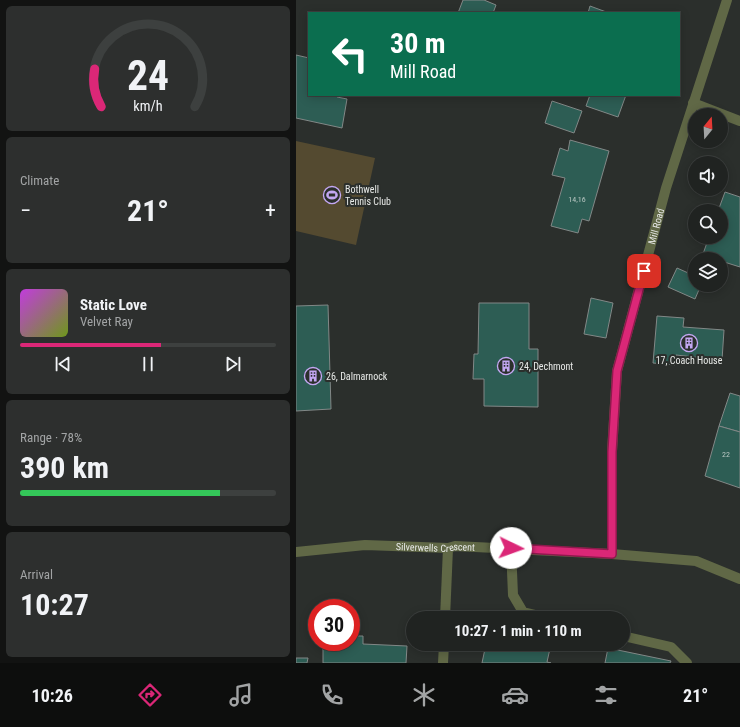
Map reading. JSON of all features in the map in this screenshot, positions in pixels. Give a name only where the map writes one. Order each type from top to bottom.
[{"type":"street","name":"Mill Road","points":[[612,554],[612,452],[617,371],[666,188],[727,0]]},
{"type":"street","points":[[693,103],[740,121]]},
{"type":"street","name":"Silverwells Crescent","points":[[296,552],[365,545],[448,548],[455,546],[511,548],[612,554],[696,561],[740,579]]},
{"type":"street","points":[[445,611],[448,548]]},
{"type":"street","points":[[511,548],[513,595],[522,611]]},
{"type":"street","points":[[630,638],[671,648],[687,663]]},
{"type":"street","points":[[443,663],[444,651]]},
{"type":"shaded area","name":"Bothwell Tennis Club","points":[[296,141],[375,158],[356,245],[296,231]]},
{"type":"building","points":[[463,0],[484,0],[496,5],[493,12],[458,12]]},
{"type":"building","points":[[590,6],[606,12],[588,12]]},
{"type":"building","points":[[296,55],[308,58],[308,96],[337,96],[347,99],[342,128],[296,118]]},
{"type":"building","points":[[590,96],[626,96],[618,117],[586,106]]},
{"type":"building","points":[[552,101],[582,111],[574,133],[545,123]]},
{"type":"building","points":[[570,140],[609,151],[589,221],[582,219],[578,233],[551,226],[565,178],[552,175],[560,148],[568,151]]},
{"type":"building","points":[[728,193],[740,197],[740,267],[728,263],[728,252],[704,252],[707,244],[728,244],[728,204],[721,204],[724,196],[728,196]]},
{"type":"building","points":[[677,268],[688,273],[688,292],[698,292],[695,299],[668,287]]},
{"type":"building","points":[[591,298],[613,303],[606,338],[584,334]]},
{"type":"building","name":"24, Dechmont","points":[[479,303],[529,303],[529,349],[538,349],[538,407],[484,406],[484,379],[473,379],[474,354],[478,354]]},
{"type":"building","name":"26, Dalmarnock","points":[[328,305],[331,409],[296,411],[296,306]]},
{"type":"building","name":"17, Coach House","points":[[657,316],[684,318],[683,327],[724,330],[722,360],[676,355],[675,365],[653,363]]},
{"type":"building","points":[[730,393],[740,396],[740,432],[719,426]]},
{"type":"building","points":[[719,426],[740,432],[740,488],[705,476]]},
{"type":"building","points":[[360,636],[363,636],[363,644],[406,646],[406,663],[323,663],[323,651],[360,651]]},
{"type":"building","points":[[485,651],[549,651],[547,662],[551,663],[482,663]]},
{"type":"building","points":[[607,651],[623,651],[671,661],[670,663],[605,663]]},
{"type":"building","points":[[296,658],[308,658],[307,663],[296,663]]},
{"type":"place","name":"Bothwell Tennis Club","points":[[332,195]]},
{"type":"place","name":"17, Coach House","points":[[689,343]]},
{"type":"place","name":"24, Dechmont","points":[[506,366]]},
{"type":"place","name":"26, Dalmarnock","points":[[313,376]]},
{"type":"route","points":[[511,548],[612,554],[612,452],[617,371],[644,271]]}]
